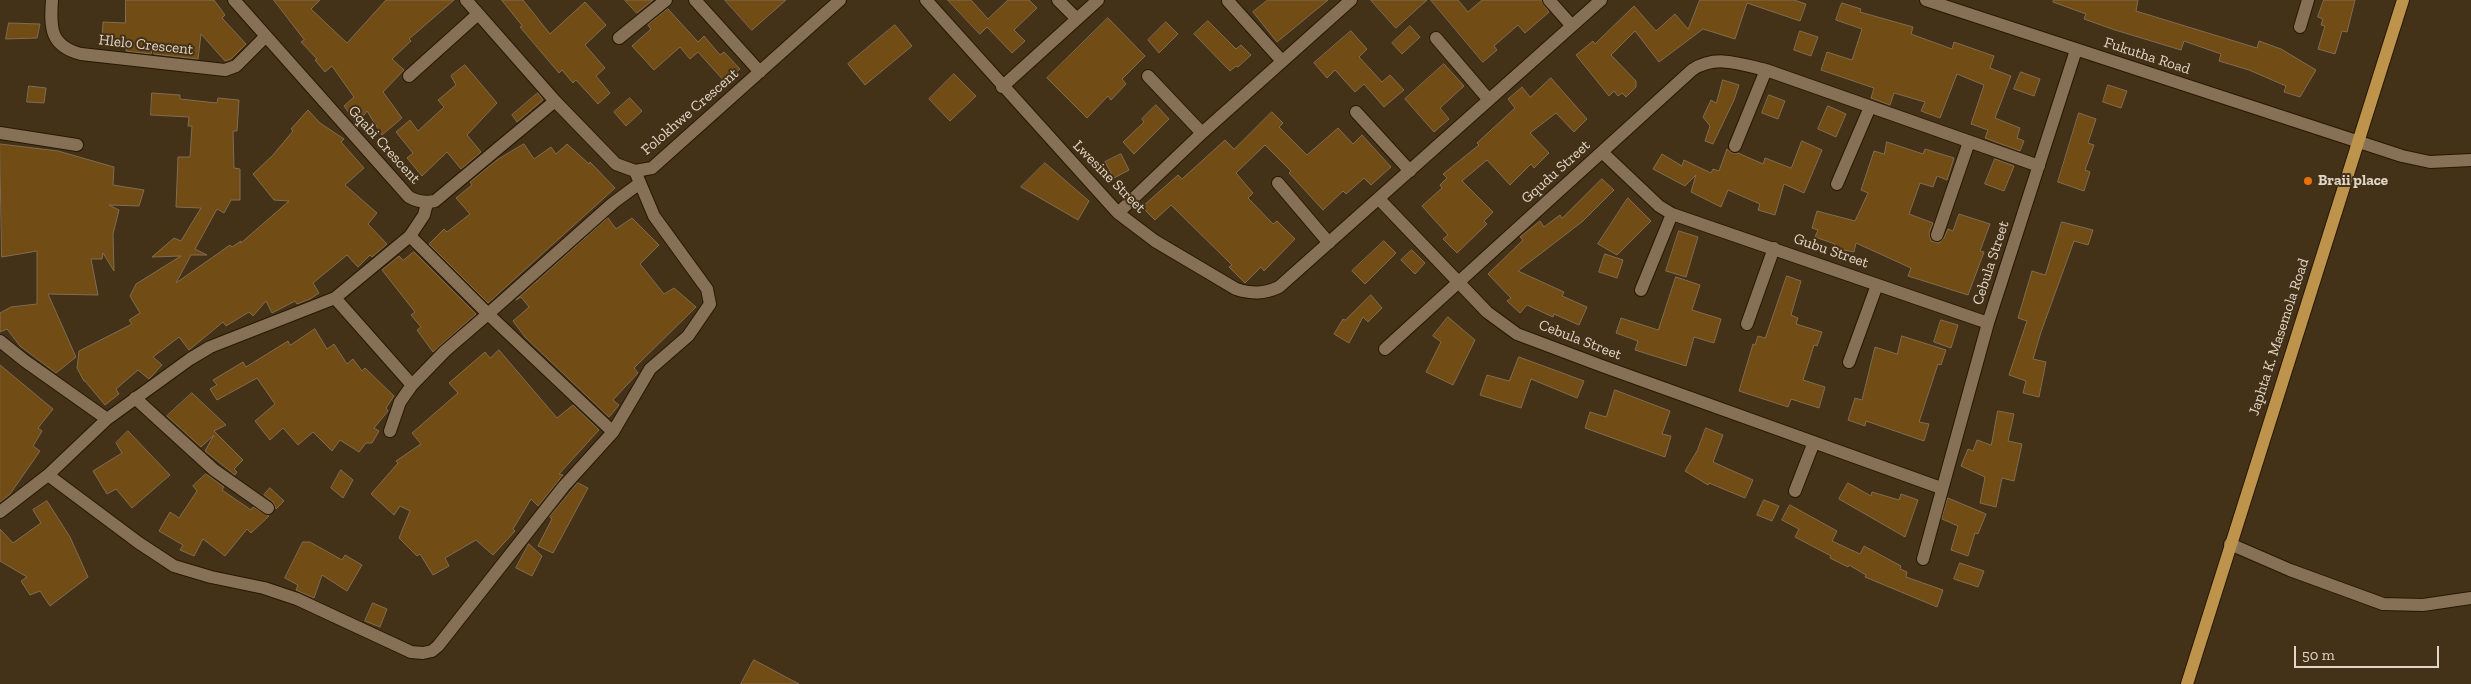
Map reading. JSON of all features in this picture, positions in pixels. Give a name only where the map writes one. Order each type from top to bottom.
[{"type":"main road","name":"Japhta K. Masemola Road","points":[[2187,684],[2403,0]]},
{"type":"street","name":"Hlelo Crescent","points":[[52,0],[50,24],[56,39],[67,51],[81,54],[224,70],[236,66],[266,36]]},
{"type":"street","name":"Gqabi Crescent","points":[[234,0],[409,197],[427,203],[435,201],[555,101]]},
{"type":"street","name":"Folokhwe Crescent","points":[[466,0],[555,101],[616,164],[638,177],[652,168],[840,0]]},
{"type":"street","points":[[619,38],[666,0]]},
{"type":"street","points":[[695,0],[760,72]]},
{"type":"street","name":"Lwesine Street","points":[[926,0],[1002,87],[1118,213],[1155,241],[1236,290],[1249,293],[1263,293],[1279,288],[1601,0]]},
{"type":"street","points":[[1058,0],[1077,19]]},
{"type":"street","points":[[1002,87],[1098,0]]},
{"type":"street","points":[[1118,213],[1202,133],[1351,0]]},
{"type":"street","points":[[1549,0],[1572,26]]},
{"type":"street","name":"Fukutha Road","points":[[1926,0],[2402,156],[2430,162],[2471,160]]},
{"type":"street","points":[[2300,27],[2308,0]]},
{"type":"street","points":[[1228,1],[1282,62]]},
{"type":"street","points":[[408,76],[478,14]]},
{"type":"street","points":[[1436,38],[1490,100]]},
{"type":"street","name":"Cebula Street","points":[[1923,559],[1988,323],[2076,50]]},
{"type":"street","name":"Gqudu Street","points":[[1385,349],[1698,66],[1711,61],[1725,60],[1766,70],[2039,166]]},
{"type":"street","points":[[1735,146],[1766,70]]},
{"type":"street","points":[[1148,76],[1202,133]]},
{"type":"street","points":[[1837,184],[1870,107]]},
{"type":"street","points":[[1356,112],[1410,170]]},
{"type":"street","points":[[0,133],[77,145]]},
{"type":"street","points":[[1936,235],[1969,142]]},
{"type":"street","name":"Gubu Street","points":[[1602,152],[1659,206],[1672,214],[1988,323]]},
{"type":"street","points":[[48,475],[139,544],[174,566],[281,594],[411,652],[423,653],[432,651],[477,599],[547,506],[613,432],[650,369],[688,336],[705,314],[711,300],[707,288],[654,216],[638,177],[613,203],[445,351],[412,384],[400,402],[390,431]]},
{"type":"street","points":[[1278,183],[1329,243]]},
{"type":"street","name":"Cebula Street","points":[[1379,199],[1487,312],[1517,334],[1941,488]]},
{"type":"street","points":[[0,512],[48,475],[107,419],[210,348],[335,298],[410,236],[424,215],[427,203]]},
{"type":"street","points":[[1641,290],[1672,214]]},
{"type":"street","points":[[410,236],[488,314],[613,432]]},
{"type":"street","name":"Gubu Street","points":[[1746,324],[1774,248]]},
{"type":"street","name":"Gubu Street","points":[[1849,362],[1877,285]]},
{"type":"street","points":[[335,298],[412,384]]},
{"type":"street","points":[[0,341],[24,361],[107,419]]},
{"type":"street","points":[[135,398],[214,470],[268,508]]},
{"type":"street","points":[[1795,491],[1814,442]]},
{"type":"street","points":[[2230,544],[2290,570],[2383,604],[2423,605],[2471,598]]},
{"type":"building","points":[[126,0],[214,0],[225,15],[222,18],[246,44],[231,59],[225,61],[201,34],[198,59],[154,54],[153,48],[151,54],[126,51],[127,44],[102,42],[103,22],[125,23]]},
{"type":"building","points":[[274,0],[320,0],[311,9],[347,43],[386,0],[454,0],[409,39],[411,41],[392,59],[404,70],[383,92],[402,118],[382,135],[367,111],[357,124],[344,106],[354,97],[332,66],[325,72],[315,60],[317,59],[301,42],[304,40]]},
{"type":"building","points":[[502,0],[523,0],[550,34],[585,2],[606,25],[585,45],[605,68],[596,76],[610,93],[598,104],[576,80],[573,83],[562,70],[559,73],[520,27],[522,26]]},
{"type":"building","points":[[625,0],[653,0],[637,13]]},
{"type":"building","points":[[725,0],[786,0],[752,30]]},
{"type":"building","points":[[948,0],[971,0],[988,19],[1008,0],[1029,0],[1037,8],[1014,30],[1025,41],[1012,53],[987,27],[980,34]]},
{"type":"building","points":[[1268,0],[1328,0],[1277,42],[1253,12]]},
{"type":"building","points":[[1371,0],[1427,0],[1396,28]]},
{"type":"building","points":[[1431,0],[1458,0],[1468,12],[1482,0],[1541,0],[1549,12],[1525,33],[1518,25],[1494,46],[1497,50],[1483,62]]},
{"type":"building","points":[[1700,0],[1794,0],[1806,4],[1800,21],[1747,3],[1735,39],[1703,29],[1659,62],[1635,31],[1611,55],[1636,81],[1636,87],[1626,97],[1622,93],[1618,96],[1614,91],[1609,96],[1576,55],[1593,41],[1595,44],[1634,6],[1656,31],[1675,14],[1688,29]]},
{"type":"building","points":[[2054,0],[2138,0],[2136,11],[2257,48],[2259,41],[2281,49],[2316,70],[2300,97],[2284,92],[2286,86],[2249,70],[2219,61],[2221,54],[2184,41],[2181,50],[2115,30],[2084,19],[2086,14],[2053,2]]},
{"type":"building","points":[[2324,0],[2355,0],[2347,32],[2342,31],[2335,54],[2318,49],[2325,26],[2321,25],[2323,19],[2318,17]]},
{"type":"building","points":[[1842,3],[1861,9],[1860,12],[1913,27],[1911,34],[1952,49],[1954,42],[1994,56],[1990,68],[2011,76],[1995,118],[2020,128],[2017,138],[2024,141],[2020,151],[1985,138],[1988,130],[1971,124],[1984,85],[1957,74],[1940,118],[1921,111],[1925,102],[1894,93],[1890,105],[1871,98],[1874,88],[1821,70],[1827,52],[1852,60],[1862,29],[1836,20]]},
{"type":"building","points":[[668,9],[698,42],[704,36],[720,55],[724,52],[740,69],[725,82],[698,52],[690,59],[680,47],[654,70],[632,46],[651,29],[648,25]]},
{"type":"building","points":[[1108,18],[1145,56],[1122,79],[1126,84],[1111,100],[1108,96],[1087,118],[1047,78]]},
{"type":"building","points":[[1208,21],[1236,49],[1241,45],[1251,55],[1238,67],[1236,66],[1230,71],[1194,34]]},
{"type":"building","points":[[1166,22],[1178,34],[1159,53],[1148,40]]},
{"type":"building","points":[[9,23],[40,24],[37,38],[6,39]]},
{"type":"building","points":[[895,25],[912,46],[865,85],[848,64]]},
{"type":"building","points":[[1410,26],[1420,37],[1402,54],[1392,43]]},
{"type":"building","points":[[1351,31],[1367,49],[1359,57],[1382,82],[1390,75],[1404,90],[1384,107],[1364,84],[1355,92],[1335,70],[1327,78],[1314,63]]},
{"type":"building","points":[[1800,31],[1818,37],[1811,56],[1794,50]]},
{"type":"building","points":[[1444,64],[1464,86],[1440,108],[1449,119],[1434,132],[1405,99]]},
{"type":"building","points":[[465,65],[497,103],[467,135],[481,152],[461,169],[447,152],[422,176],[407,158],[413,153],[396,132],[410,120],[418,131],[444,107],[438,100],[456,85],[451,76]]},
{"type":"building","points":[[2021,72],[2040,79],[2034,96],[2014,89]]},
{"type":"building","points":[[954,74],[976,96],[950,121],[929,99]]},
{"type":"building","points":[[1551,78],[1587,119],[1574,132],[1556,113],[1530,133],[1549,153],[1534,168],[1531,164],[1510,185],[1487,160],[1462,181],[1493,212],[1484,221],[1487,224],[1457,253],[1443,239],[1448,235],[1422,206],[1442,188],[1440,185],[1447,178],[1443,174],[1479,145],[1477,143],[1515,108],[1508,99],[1522,87],[1530,97]]},
{"type":"building","points":[[1723,80],[1739,85],[1713,144],[1705,141],[1710,126],[1703,117],[1711,100],[1716,103]]},
{"type":"building","points":[[2108,85],[2127,91],[2121,108],[2103,102]]},
{"type":"building","points":[[29,86],[46,88],[44,103],[27,102]]},
{"type":"building","points":[[152,93],[180,95],[180,99],[217,103],[218,98],[239,100],[237,131],[233,131],[234,168],[240,169],[240,200],[231,200],[224,213],[217,209],[195,249],[207,255],[191,255],[176,283],[230,245],[232,247],[241,241],[241,243],[289,201],[274,200],[253,174],[273,155],[293,131],[291,129],[308,110],[320,123],[344,139],[341,142],[364,168],[345,185],[377,213],[368,224],[387,244],[372,257],[370,255],[358,267],[347,255],[313,283],[319,293],[310,299],[297,304],[295,301],[272,313],[266,301],[253,316],[249,312],[226,326],[223,322],[189,350],[179,337],[153,357],[162,365],[149,379],[138,370],[116,389],[119,394],[105,405],[84,381],[77,368],[79,351],[132,324],[129,320],[140,313],[130,296],[136,284],[181,256],[152,257],[174,238],[181,241],[201,208],[176,207],[178,157],[190,157],[192,126],[188,126],[189,117],[151,115]]},
{"type":"building","points":[[538,93],[543,100],[517,122],[512,115]]},
{"type":"building","points":[[1769,95],[1785,101],[1778,119],[1762,113]]},
{"type":"building","points":[[630,98],[642,111],[626,126],[614,112]]},
{"type":"building","points":[[1156,105],[1169,119],[1134,154],[1123,142],[1144,122],[1142,119]]},
{"type":"building","points":[[1828,106],[1846,114],[1836,137],[1818,129]]},
{"type":"building","points":[[1272,112],[1283,123],[1279,127],[1307,155],[1338,128],[1353,144],[1362,135],[1391,167],[1371,185],[1364,178],[1346,194],[1343,191],[1323,210],[1289,173],[1291,171],[1265,145],[1236,173],[1253,193],[1248,198],[1273,224],[1277,221],[1295,239],[1264,271],[1261,267],[1245,283],[1229,267],[1232,265],[1171,205],[1155,220],[1142,207],[1178,175],[1182,179],[1225,140],[1234,149]]},
{"type":"building","points":[[2079,113],[2096,119],[2088,143],[2094,145],[2085,170],[2090,172],[2084,191],[2058,182]]},
{"type":"building","points":[[1802,141],[1822,150],[1804,193],[1784,184],[1775,215],[1758,210],[1760,204],[1728,190],[1721,207],[1691,192],[1696,175],[1685,186],[1653,169],[1662,154],[1682,166],[1684,160],[1711,173],[1713,169],[1719,171],[1727,149],[1732,153],[1738,153],[1763,164],[1765,158],[1791,168]]},
{"type":"building","points":[[1887,142],[1923,154],[1925,149],[1954,158],[1947,180],[1937,176],[1933,187],[1920,183],[1909,214],[1933,223],[1929,233],[1931,241],[1939,243],[1944,238],[1948,229],[1953,231],[1959,214],[1990,224],[1980,251],[1984,252],[1968,295],[1908,276],[1911,268],[1856,243],[1854,252],[1834,248],[1835,244],[1815,237],[1818,230],[1812,228],[1817,211],[1855,221],[1868,193],[1861,190],[1874,151],[1884,154]]},
{"type":"building","points":[[0,144],[58,151],[114,167],[113,185],[144,190],[139,206],[109,205],[119,210],[113,234],[114,271],[103,253],[102,259],[91,259],[98,295],[48,294],[76,357],[56,373],[20,346],[7,329],[0,332],[0,313],[11,307],[37,304],[37,251],[2,257]]},
{"type":"building","points":[[524,144],[534,159],[551,147],[556,154],[567,144],[589,164],[590,162],[615,188],[488,303],[429,244],[444,229],[447,232],[470,214],[456,198],[472,185],[470,182],[497,160]]},
{"type":"building","points":[[1121,154],[1129,170],[1114,178],[1105,162]]},
{"type":"building","points":[[1995,159],[2014,166],[2004,191],[1985,184]]},
{"type":"building","points":[[1045,163],[1089,201],[1078,220],[1021,187]]},
{"type":"building","points":[[1602,179],[1614,190],[1583,221],[1518,271],[1564,292],[1562,296],[1587,307],[1579,325],[1554,314],[1553,317],[1527,305],[1520,313],[1507,301],[1511,298],[1488,274],[1523,240],[1520,237],[1540,221],[1544,227],[1560,215],[1562,218]]},
{"type":"building","points":[[1628,198],[1651,221],[1617,255],[1598,244]]},
{"type":"building","points":[[608,218],[616,229],[632,218],[659,245],[640,264],[664,294],[674,288],[696,307],[634,368],[638,373],[613,400],[619,405],[609,417],[525,337],[513,321],[529,307],[521,297],[516,300]]},
{"type":"building","points":[[2062,222],[2093,230],[2088,245],[2074,241],[2041,332],[2033,359],[2046,362],[2039,397],[2023,393],[2026,381],[2009,375],[2027,321],[2018,318],[2032,271],[2045,275]]},
{"type":"building","points":[[1679,231],[1698,237],[1686,277],[1666,271]]},
{"type":"building","points":[[1384,241],[1396,253],[1365,284],[1352,271]]},
{"type":"building","points":[[1412,250],[1425,263],[1415,274],[1401,260]]},
{"type":"building","points":[[414,252],[476,314],[433,352],[417,330],[421,327],[411,315],[415,312],[382,270],[399,256],[403,260]]},
{"type":"building","points":[[1605,254],[1623,260],[1617,278],[1599,272]]},
{"type":"building","points":[[1787,276],[1801,281],[1791,315],[1798,318],[1796,324],[1822,332],[1817,346],[1814,345],[1803,380],[1825,387],[1819,408],[1791,399],[1788,407],[1739,391],[1753,344],[1755,345],[1758,336],[1765,338]]},
{"type":"building","points":[[1676,277],[1700,285],[1692,310],[1721,319],[1714,343],[1694,337],[1686,366],[1635,350],[1638,341],[1616,333],[1621,318],[1658,330]]},
{"type":"building","points":[[1371,295],[1382,308],[1368,322],[1363,317],[1349,343],[1334,334],[1343,319],[1345,320]]},
{"type":"building","points":[[1448,317],[1475,340],[1453,385],[1426,372],[1441,342],[1433,336]]},
{"type":"building","points":[[1941,320],[1958,325],[1951,348],[1934,342]]},
{"type":"building","points":[[315,329],[327,349],[334,344],[347,364],[353,359],[362,371],[365,368],[394,396],[386,408],[388,411],[374,428],[379,431],[372,443],[366,443],[359,452],[340,440],[332,451],[313,432],[298,445],[283,428],[270,440],[255,421],[275,404],[257,378],[217,400],[210,389],[217,385],[213,380],[243,362],[246,367],[288,341],[290,345]]},
{"type":"building","points":[[1902,336],[1946,350],[1941,365],[1938,364],[1919,422],[1929,424],[1924,441],[1866,421],[1865,426],[1848,420],[1855,398],[1862,400],[1875,347],[1897,354]]},
{"type":"building","points":[[499,350],[557,418],[573,405],[599,430],[559,474],[563,475],[538,506],[531,499],[513,529],[515,531],[493,555],[476,540],[445,558],[449,566],[433,575],[420,554],[417,556],[399,538],[410,511],[400,506],[394,515],[371,494],[398,463],[396,461],[421,444],[412,433],[458,393],[449,383],[485,352],[490,358]]},
{"type":"building","points":[[1519,357],[1584,381],[1577,398],[1531,379],[1521,408],[1480,395],[1487,375],[1509,381]]},
{"type":"building","points":[[0,365],[53,409],[38,428],[42,431],[33,446],[40,451],[10,494],[0,502]]},
{"type":"building","points":[[1615,390],[1670,411],[1662,434],[1671,436],[1665,457],[1585,428],[1590,412],[1606,417]]},
{"type":"building","points":[[192,393],[226,425],[214,431],[243,460],[234,469],[237,472],[235,475],[205,451],[214,435],[201,447],[167,416]]},
{"type":"building","points":[[1998,411],[2014,414],[2008,441],[2022,444],[2014,481],[2002,478],[1996,507],[1980,503],[1985,477],[1961,466],[1968,449],[1973,451],[1977,440],[1991,445]]},
{"type":"building","points":[[1706,428],[1723,435],[1713,462],[1753,480],[1745,498],[1709,483],[1708,485],[1685,471],[1697,451]]},
{"type":"building","points":[[128,431],[170,475],[132,508],[116,489],[107,494],[93,471],[122,453],[116,443]]},
{"type":"building","points":[[341,470],[353,480],[343,498],[331,488]]},
{"type":"building","points":[[206,474],[224,487],[222,490],[251,510],[253,507],[269,516],[251,533],[247,529],[225,556],[203,539],[194,556],[180,550],[183,545],[159,531],[170,512],[179,518],[197,491],[193,486]]},
{"type":"building","points":[[578,483],[588,488],[553,553],[538,546],[552,519],[550,517]]},
{"type":"building","points":[[1848,483],[1871,496],[1872,492],[1899,500],[1901,494],[1918,500],[1905,537],[1839,499]]},
{"type":"building","points":[[270,488],[284,501],[276,509],[273,502],[264,495]]},
{"type":"building","points":[[1948,498],[1986,514],[1978,534],[1975,533],[1968,556],[1951,550],[1958,526],[1942,519]]},
{"type":"building","points":[[1764,500],[1779,506],[1772,521],[1757,515]]},
{"type":"building","points":[[47,501],[70,537],[88,577],[50,606],[40,591],[30,595],[21,581],[27,577],[0,561],[0,529],[13,543],[41,523],[33,510]]},
{"type":"building","points":[[1790,505],[1837,531],[1832,541],[1860,554],[1864,546],[1901,566],[1900,569],[1907,572],[1906,577],[1943,590],[1937,607],[1865,577],[1866,575],[1849,565],[1848,567],[1830,558],[1831,556],[1795,537],[1799,529],[1782,520]]},
{"type":"building","points":[[303,542],[310,542],[342,560],[345,555],[362,565],[347,591],[322,575],[314,598],[296,590],[298,585],[285,578]]},
{"type":"building","points":[[529,544],[542,556],[532,576],[516,568]]},
{"type":"building","points":[[1960,563],[1984,571],[1978,587],[1954,579]]},
{"type":"building","points":[[373,603],[387,609],[380,627],[365,621]]},
{"type":"building","points":[[754,660],[799,684],[741,684]]},
{"type":"place","name":"Braii place","points":[[2308,181]]}]
